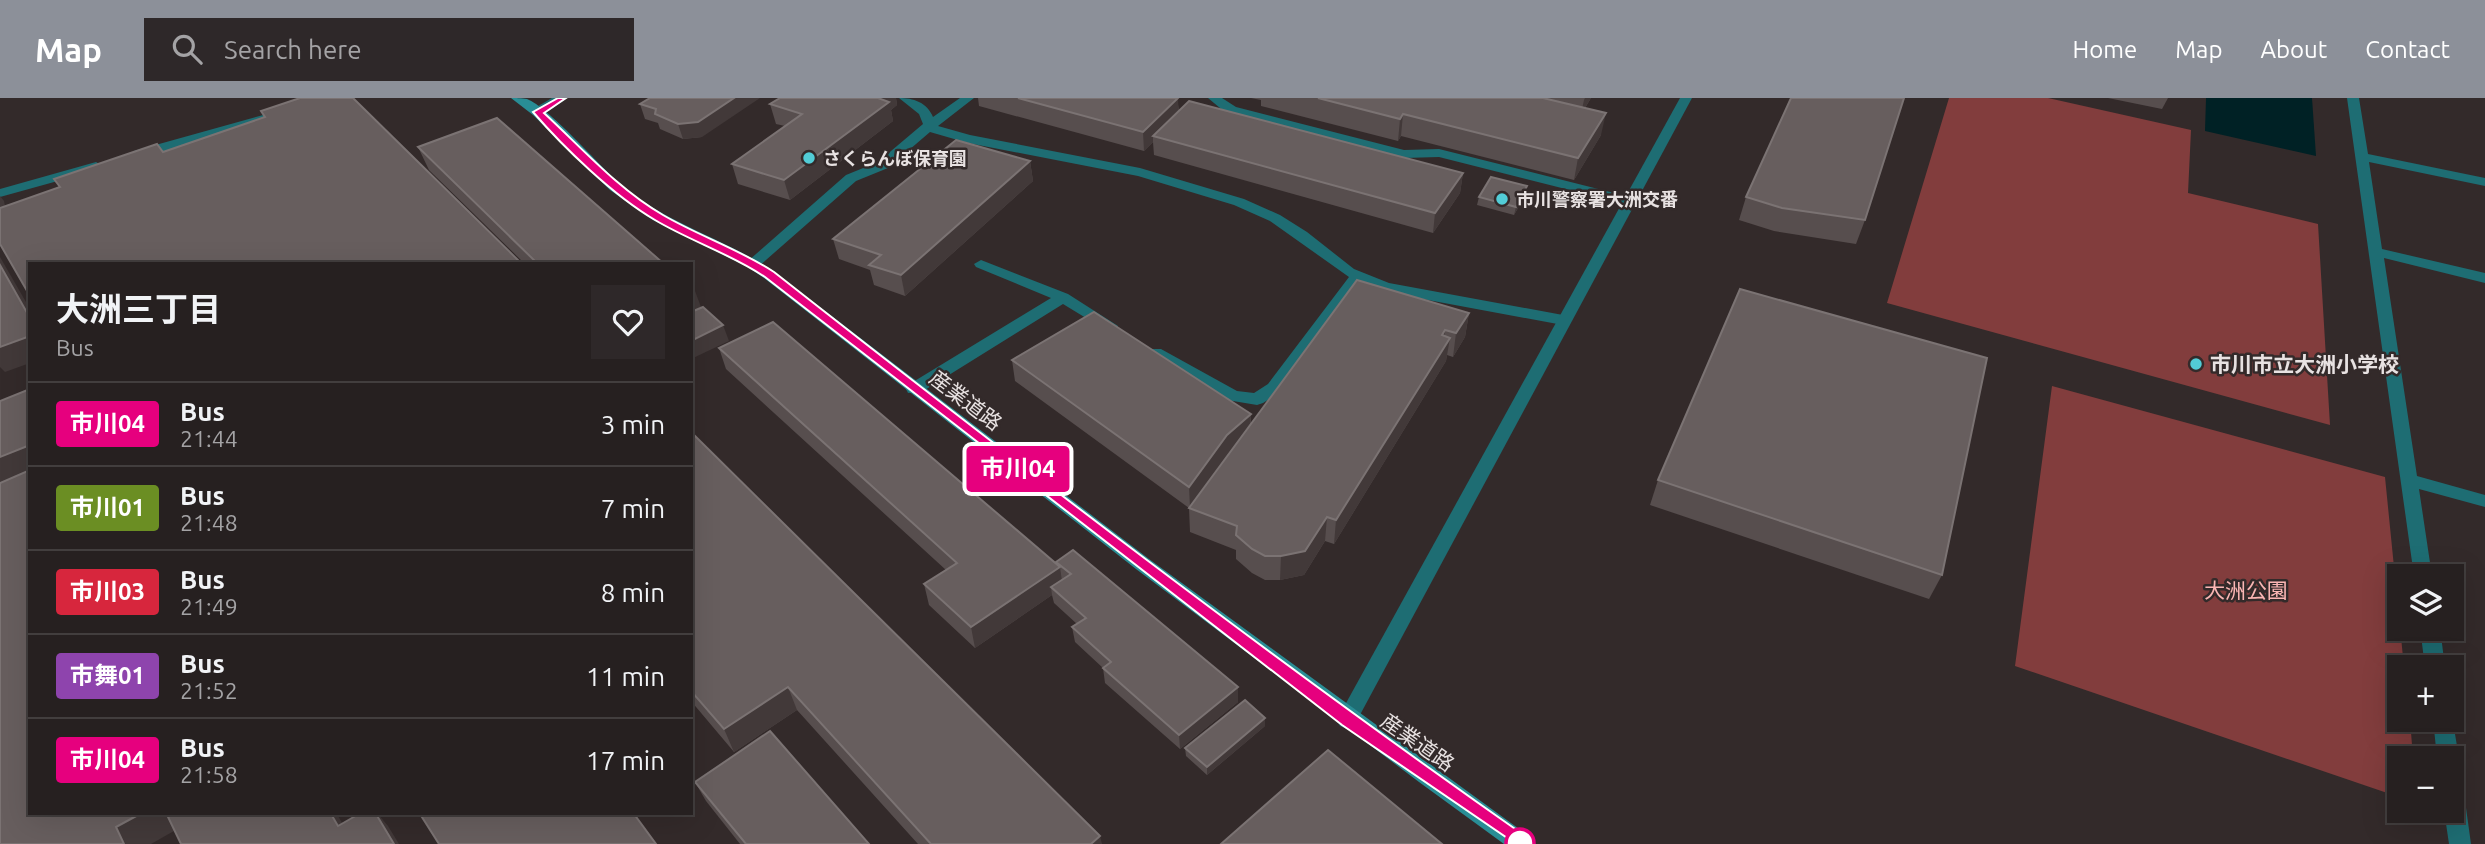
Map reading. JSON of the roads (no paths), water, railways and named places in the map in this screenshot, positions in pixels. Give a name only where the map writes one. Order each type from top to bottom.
[{"type":"main road","name":"産業道路","points":[[517,98],[538,112],[615,187],[658,217],[753,264],[1347,720],[1522,844]]},
{"type":"street","points":[[538,112],[561,98]]},
{"type":"street","points":[[905,98],[925,111],[931,128]]},
{"type":"street","points":[[753,264],[850,178],[883,165],[917,135],[931,128],[968,98]]},
{"type":"street","points":[[1214,98],[1231,110],[1391,151],[1405,154],[1439,153],[1629,201]]},
{"type":"street","points":[[1347,720],[1686,98]]},
{"type":"street","points":[[2353,98],[2421,564]]},
{"type":"street","points":[[0,193],[285,113]]},
{"type":"street","points":[[931,128],[968,139],[1140,172],[1239,202],[1275,218],[1358,276],[1385,287],[1563,320]]},
{"type":"street","points":[[2362,157],[2485,183]]},
{"type":"street","points":[[2376,252],[2485,278]]},
{"type":"street","points":[[981,264],[1063,297],[1120,332]]},
{"type":"street","points":[[1143,346],[1233,396],[1257,399],[1274,388],[1358,276]]},
{"type":"street","points":[[914,389],[1063,297]]},
{"type":"street","points":[[2410,480],[2485,501]]},
{"type":"street","points":[[2457,823],[2460,844]]},
{"type":"water","points":[[2206,98],[2312,98],[2316,156],[2205,131]]},
{"type":"place","name":"さくらんぼ保育園","points":[[809,158]]},
{"type":"place","name":"市川警察署大洲交番","points":[[1502,199]]},
{"type":"place","name":"市川市立大洲小学校","points":[[2196,364]]},
{"type":"park label","name":"大洲公園","points":[[2246,590]]}]
